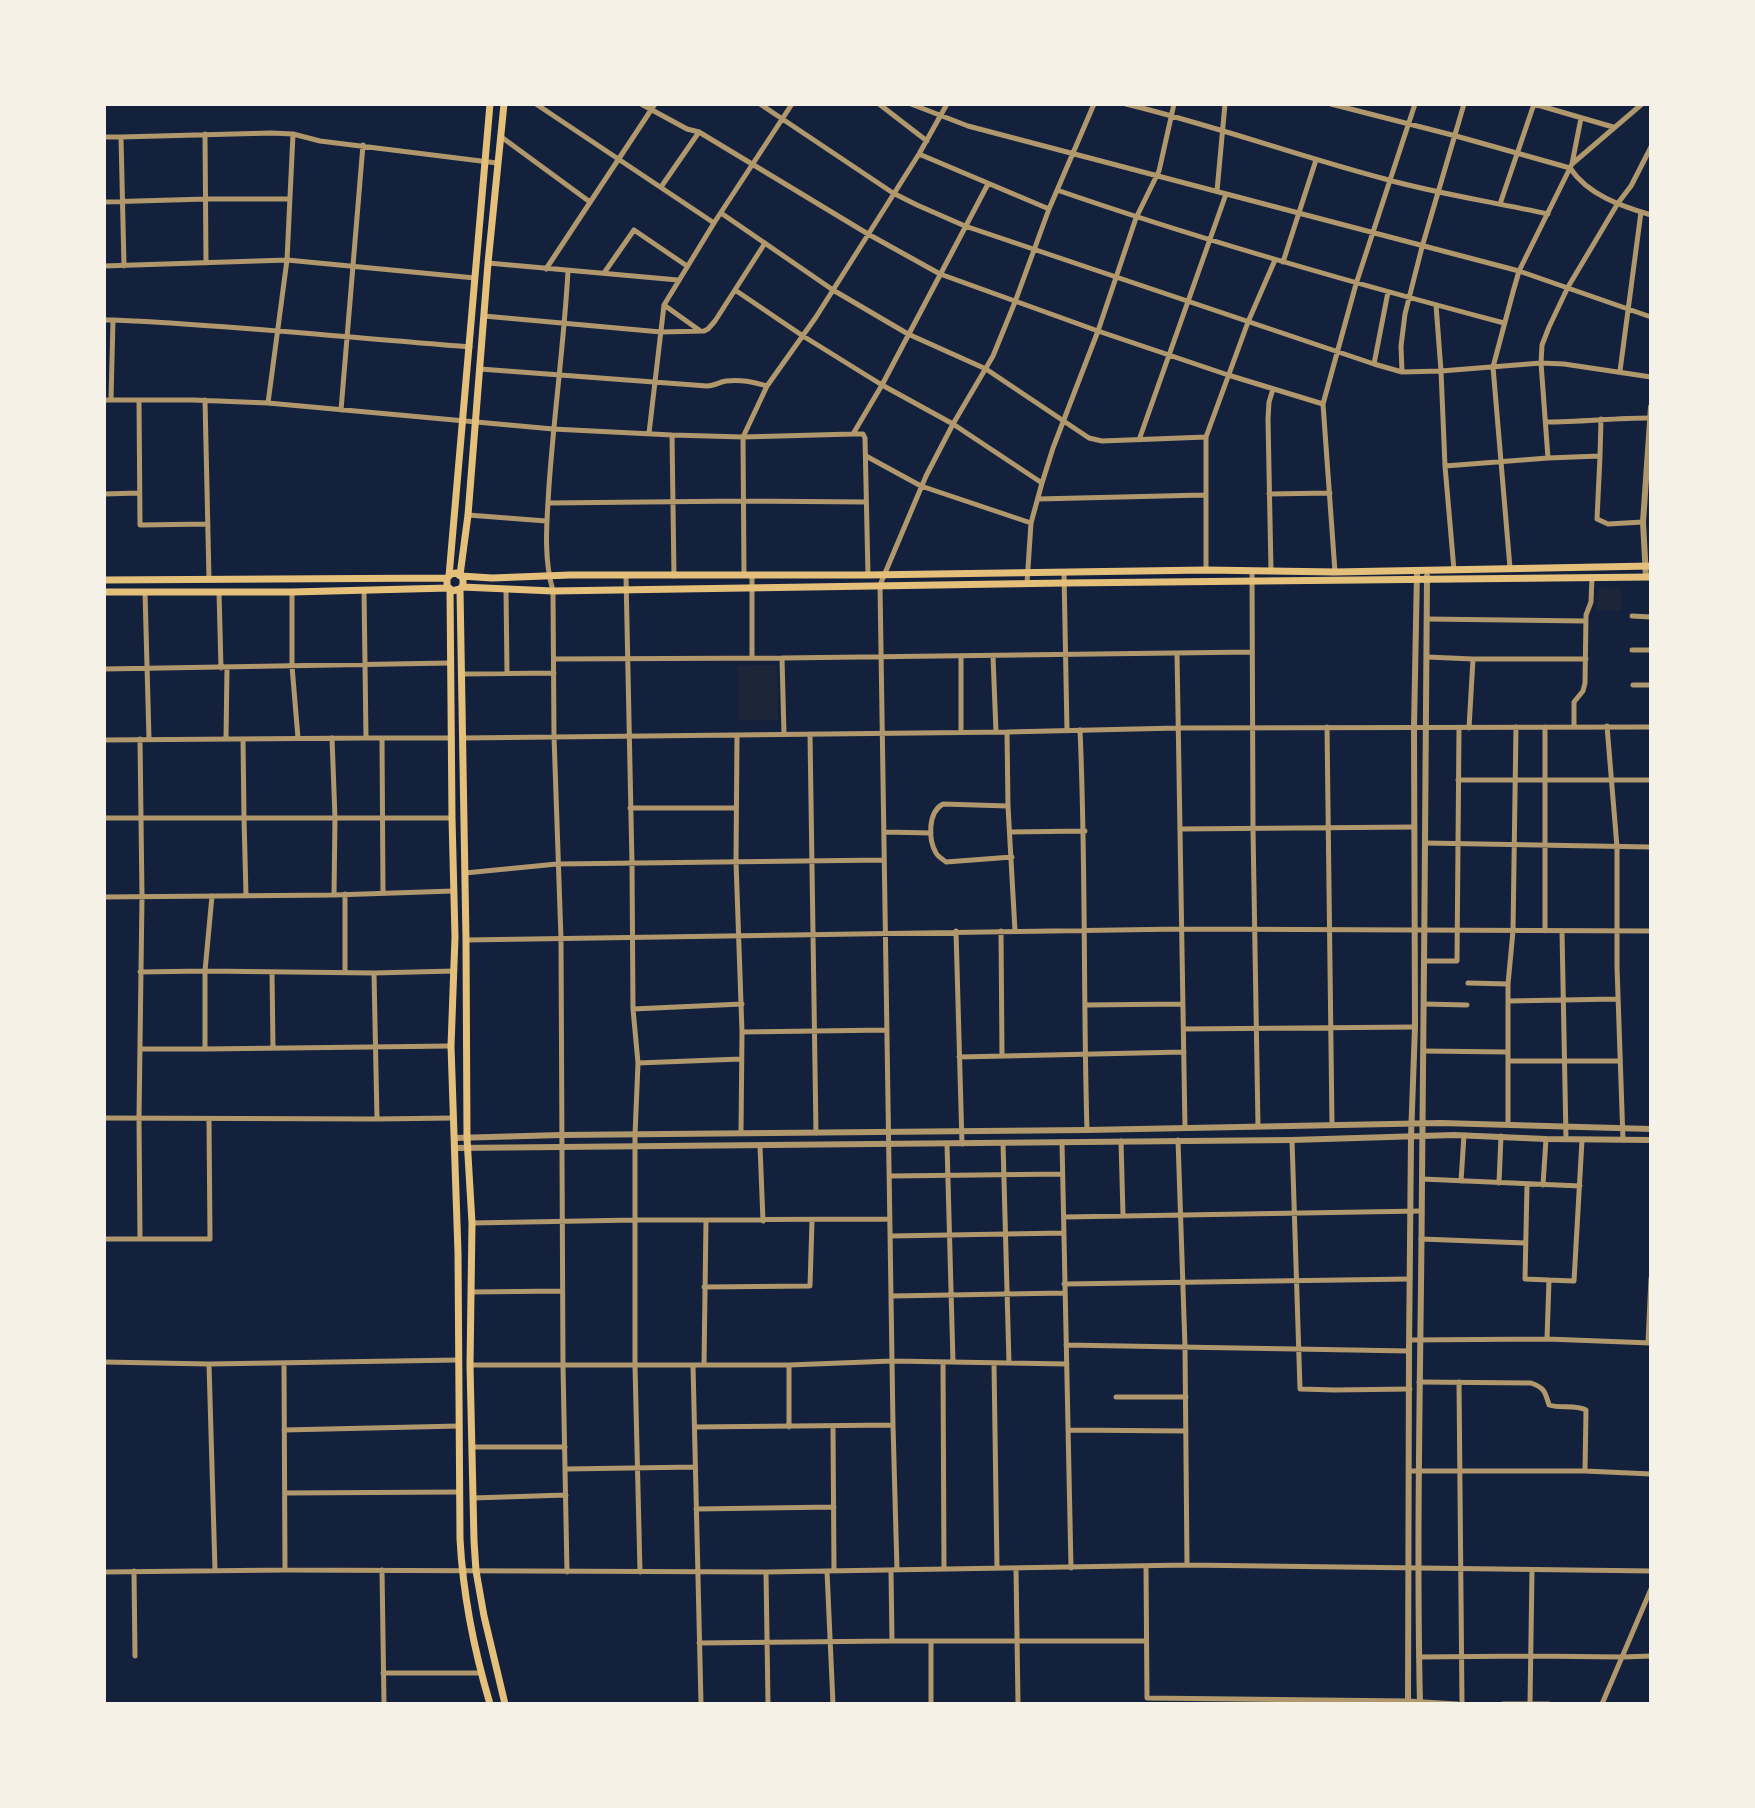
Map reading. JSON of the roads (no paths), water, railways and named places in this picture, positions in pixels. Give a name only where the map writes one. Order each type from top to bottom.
[{"type":"main road","points":[[490,104],[446,583],[449,589],[452,738],[454,971],[451,1046],[462,1570],[469,1621],[490,1704]]},
{"type":"main road","points":[[504,104],[461,588],[467,1138],[472,1223],[470,1365],[473,1498],[476,1571],[505,1704]]},
{"type":"main road","points":[[104,592],[461,588],[553,591],[1252,582],[1417,575],[1454,570],[1648,566]]},
{"type":"main road","points":[[104,580],[448,577],[456,573],[492,578],[1206,570],[1417,575]]},
{"type":"main road","points":[[1427,574],[1648,577]]},
{"type":"main road","points":[[244,579],[245,591]]},
{"type":"street","points":[[641,104],[653,107],[687,129],[699,132],[940,274],[1098,331],[1323,404]]},
{"type":"street","points":[[760,104],[893,193],[965,226],[1374,364],[1402,372],[1564,364],[1651,377]]},
{"type":"street","points":[[649,433],[664,305],[792,104]]},
{"type":"street","points":[[879,104],[927,141]]},
{"type":"street","points":[[911,104],[968,126],[1519,271],[1651,317]]},
{"type":"street","points":[[752,658],[752,587],[748,576],[743,501],[743,437],[767,386],[833,290],[947,104]]},
{"type":"street","points":[[892,1641],[892,1296],[880,585],[921,486],[986,369],[1094,104]]},
{"type":"street","points":[[1126,104],[1173,115],[1390,181],[1548,214]]},
{"type":"street","points":[[1027,584],[1031,523],[1042,483],[1136,218],[1157,176],[1174,104]]},
{"type":"street","points":[[1217,191],[1225,104]]},
{"type":"street","points":[[1331,104],[1571,166],[1579,182],[1618,203],[1651,215]]},
{"type":"street","points":[[1335,572],[1323,404],[1356,284],[1415,104]]},
{"type":"street","points":[[1402,372],[1402,329],[1408,298],[1464,104]]},
{"type":"street","points":[[1500,204],[1534,104],[1614,127]]},
{"type":"street","points":[[1571,166],[1642,104]]},
{"type":"street","points":[[541,105],[714,223]]},
{"type":"street","points":[[546,269],[653,107]]},
{"type":"street","points":[[1510,568],[1493,367],[1519,271],[1571,166],[1581,118]]},
{"type":"street","points":[[661,187],[699,132]]},
{"type":"street","points":[[205,134],[206,263]]},
{"type":"street","points":[[104,137],[293,134],[320,141],[497,163]]},
{"type":"street","points":[[268,403],[287,260],[293,134]]},
{"type":"street","points":[[500,136],[590,202]]},
{"type":"street","points":[[121,137],[124,266]]},
{"type":"street","points":[[341,410],[363,145]]},
{"type":"street","points":[[1548,458],[1542,345],[1568,287],[1631,186],[1651,147]]},
{"type":"street","points":[[919,154],[1049,209]]},
{"type":"street","points":[[1283,262],[1316,160]]},
{"type":"street","points":[[853,434],[988,184]]},
{"type":"street","points":[[1057,190],[1211,241],[1504,323]]},
{"type":"street","points":[[1139,440],[1226,194]]},
{"type":"street","points":[[104,202],[289,199]]},
{"type":"street","points":[[1620,371],[1641,212]]},
{"type":"street","points":[[721,213],[833,290],[908,334],[986,369],[1089,438],[1102,441],[1206,437]]},
{"type":"street","points":[[604,273],[634,230],[687,266]]},
{"type":"street","points":[[484,316],[661,332],[700,331],[710,327],[765,243]]},
{"type":"street","points":[[104,266],[287,260],[475,278]]},
{"type":"street","points":[[1206,570],[1206,437],[1248,322],[1275,260]]},
{"type":"street","points":[[488,263],[678,280]]},
{"type":"street","points":[[567,1572],[561,939],[553,591],[549,576],[547,521],[568,271]]},
{"type":"street","points":[[735,290],[803,336],[953,424],[1042,483]]},
{"type":"street","points":[[1374,364],[1388,292]]},
{"type":"street","points":[[664,305],[700,331]]},
{"type":"street","points":[[1436,305],[1454,570]]},
{"type":"street","points":[[104,320],[205,324],[470,347]]},
{"type":"street","points":[[113,320],[108,400],[268,403],[553,429],[672,435],[743,437],[860,433],[864,436],[868,575]]},
{"type":"street","points":[[480,369],[707,386],[715,386],[721,381],[748,381],[767,386]]},
{"type":"street","points":[[1271,571],[1268,419],[1273,389]]},
{"type":"street","points":[[139,400],[140,525],[208,524]]},
{"type":"street","points":[[205,400],[209,579]]},
{"type":"street","points":[[1648,577],[1643,522],[1651,407]]},
{"type":"street","points":[[1546,422],[1649,418]]},
{"type":"street","points":[[1601,419],[1597,519],[1608,524],[1643,522]]},
{"type":"street","points":[[672,435],[674,576]]},
{"type":"street","points":[[865,455],[921,486],[1031,523]]},
{"type":"street","points":[[1445,466],[1600,456]]},
{"type":"street","points":[[104,494],[139,493]]},
{"type":"street","points":[[1269,494],[1330,493]]},
{"type":"street","points":[[1038,499],[1204,495]]},
{"type":"street","points":[[548,503],[866,502]]},
{"type":"street","points":[[468,515],[547,521]]},
{"type":"street","points":[[1252,571],[1258,1126]]},
{"type":"street","points":[[1064,573],[1067,731]]},
{"type":"street","points":[[1420,1703],[1418,1471],[1427,574]]},
{"type":"street","points":[[1408,1702],[1417,575]]},
{"type":"street","points":[[626,576],[631,937],[638,1063],[635,1366],[640,1572]]},
{"type":"street","points":[[1574,726],[1574,702],[1585,686],[1586,621],[1592,577]]},
{"type":"street","points":[[506,589],[507,673]]},
{"type":"street","points":[[364,590],[366,738]]},
{"type":"street","points":[[219,591],[226,739]]},
{"type":"street","points":[[145,592],[149,739]]},
{"type":"street","points":[[292,592],[292,666],[298,738]]},
{"type":"street","points":[[1632,616],[1651,617]]},
{"type":"street","points":[[1427,619],[1586,621]]},
{"type":"street","points":[[1632,650],[1651,650]]},
{"type":"street","points":[[554,659],[1252,652]]},
{"type":"street","points":[[1177,653],[1185,1128]]},
{"type":"street","points":[[961,656],[961,732]]},
{"type":"street","points":[[993,656],[996,732]]},
{"type":"street","points":[[1427,657],[1586,659]]},
{"type":"street","points":[[782,658],[784,734]]},
{"type":"street","points":[[1469,728],[1473,659]]},
{"type":"street","points":[[104,669],[450,663]]},
{"type":"street","points":[[462,674],[554,673]]},
{"type":"street","points":[[1633,685],[1651,685]]},
{"type":"street","points":[[1607,726],[1617,847],[1623,1140]]},
{"type":"street","points":[[1327,727],[1332,1125]]},
{"type":"street","points":[[1508,1125],[1508,984],[1513,931],[1516,727]]},
{"type":"street","points":[[1545,727],[1545,931]]},
{"type":"street","points":[[463,738],[1178,728],[1651,727]]},
{"type":"street","points":[[1424,961],[1457,961],[1459,728]]},
{"type":"street","points":[[1080,730],[1085,831],[1087,1130]]},
{"type":"street","points":[[1007,732],[1015,931]]},
{"type":"street","points":[[810,734],[816,1133]]},
{"type":"street","points":[[737,736],[741,1133]]},
{"type":"street","points":[[332,738],[334,895]]},
{"type":"street","points":[[382,738],[383,893]]},
{"type":"street","points":[[104,740],[452,738]]},
{"type":"street","points":[[140,739],[140,1239]]},
{"type":"street","points":[[243,739],[246,895]]},
{"type":"street","points":[[1458,780],[1651,780]]},
{"type":"street","points":[[1008,806],[943,804],[936,808],[932,816],[932,833],[936,852],[946,862],[1012,857]]},
{"type":"street","points":[[630,808],[736,808]]},
{"type":"street","points":[[104,818],[452,818]]},
{"type":"street","points":[[1180,829],[1414,827]]},
{"type":"street","points":[[1010,832],[1085,831]]},
{"type":"street","points":[[884,832],[932,833]]},
{"type":"street","points":[[1425,843],[1651,847]]},
{"type":"street","points":[[465,873],[557,864],[884,860]]},
{"type":"street","points":[[104,897],[453,891]]},
{"type":"street","points":[[345,894],[345,972]]},
{"type":"street","points":[[205,1049],[205,971],[212,896]]},
{"type":"street","points":[[466,940],[1182,929],[1651,931]]},
{"type":"street","points":[[956,931],[962,1144]]},
{"type":"street","points":[[1001,931],[1002,1056]]},
{"type":"street","points":[[1562,931],[1566,1139]]},
{"type":"street","points":[[140,972],[454,971]]},
{"type":"street","points":[[272,972],[273,1048]]},
{"type":"street","points":[[374,973],[377,1119]]},
{"type":"street","points":[[1468,983],[1508,984]]},
{"type":"street","points":[[1508,1001],[1618,999]]},
{"type":"street","points":[[633,1009],[742,1004]]},
{"type":"street","points":[[1085,1005],[1183,1004]]},
{"type":"street","points":[[1424,1004],[1467,1005]]},
{"type":"street","points":[[1184,1029],[1415,1027]]},
{"type":"street","points":[[742,1032],[887,1030]]},
{"type":"street","points":[[140,1049],[451,1046]]},
{"type":"street","points":[[1423,1051],[1508,1052]]},
{"type":"street","points":[[959,1057],[1184,1052]]},
{"type":"street","points":[[638,1063],[741,1059]]},
{"type":"street","points":[[1508,1061],[1620,1061]]},
{"type":"street","points":[[104,1118],[453,1118]]},
{"type":"street","points":[[104,1239],[210,1239],[209,1119]]},
{"type":"street","points":[[454,1138],[1411,1123],[1651,1129]]},
{"type":"street","points":[[1461,1181],[1464,1135]]},
{"type":"street","points":[[455,1148],[1292,1140],[1464,1135],[1651,1140]]},
{"type":"street","points":[[1499,1183],[1501,1136]]},
{"type":"street","points":[[1543,1185],[1546,1139]]},
{"type":"street","points":[[1178,1140],[1185,1347],[1187,1565]]},
{"type":"street","points":[[1292,1140],[1300,1389],[1410,1389]]},
{"type":"street","points":[[1527,1185],[1525,1279],[1574,1281],[1582,1140]]},
{"type":"street","points":[[1121,1141],[1123,1215]]},
{"type":"street","points":[[1062,1142],[1071,1568]]},
{"type":"street","points":[[1003,1143],[1009,1363]]},
{"type":"street","points":[[947,1144],[953,1363]]},
{"type":"street","points":[[760,1146],[763,1221]]},
{"type":"street","points":[[890,1176],[1062,1174]]},
{"type":"street","points":[[1422,1179],[1580,1186]]},
{"type":"street","points":[[1064,1217],[1421,1211]]},
{"type":"street","points":[[472,1223],[890,1219]]},
{"type":"street","points":[[704,1365],[706,1220]]},
{"type":"street","points":[[704,1287],[810,1286],[812,1221]]},
{"type":"street","points":[[891,1236],[1064,1233]]},
{"type":"street","points":[[1421,1239],[1525,1243]]},
{"type":"street","points":[[1409,1340],[1547,1339],[1649,1343],[1651,1278]]},
{"type":"street","points":[[1064,1284],[1410,1279]]},
{"type":"street","points":[[1547,1339],[1549,1280]]},
{"type":"street","points":[[471,1292],[562,1291]]},
{"type":"street","points":[[892,1296],[1064,1293]]},
{"type":"street","points":[[1066,1345],[1409,1351]]},
{"type":"street","points":[[104,1362],[209,1364],[458,1360]]},
{"type":"street","points":[[470,1365],[789,1365],[892,1361],[1067,1364]]},
{"type":"street","points":[[284,1363],[285,1570]]},
{"type":"street","points":[[943,1363],[944,1569]]},
{"type":"street","points":[[994,1363],[997,1568]]},
{"type":"street","points":[[209,1364],[215,1570]]},
{"type":"street","points":[[693,1365],[701,1704]]},
{"type":"street","points":[[789,1365],[789,1427]]},
{"type":"street","points":[[1419,1382],[1531,1383],[1546,1392],[1549,1405],[1586,1410],[1585,1471]]},
{"type":"street","points":[[1146,1566],[1147,1698],[1460,1704],[1463,1657],[1459,1382]]},
{"type":"street","points":[[1116,1397],[1186,1397]]},
{"type":"street","points":[[695,1427],[893,1425]]},
{"type":"street","points":[[284,1430],[459,1426]]},
{"type":"street","points":[[833,1426],[834,1571]]},
{"type":"street","points":[[1068,1430],[1186,1431]]},
{"type":"street","points":[[472,1447],[565,1447]]},
{"type":"street","points":[[566,1469],[695,1467]]},
{"type":"street","points":[[1409,1471],[1651,1474]]},
{"type":"street","points":[[285,1493],[460,1492]]},
{"type":"street","points":[[473,1498],[566,1495]]},
{"type":"street","points":[[696,1509],[834,1507]]},
{"type":"street","points":[[104,1572],[766,1572],[1187,1565],[1651,1571]]},
{"type":"street","points":[[1016,1568],[1018,1704]]},
{"type":"street","points":[[382,1570],[384,1704]]},
{"type":"street","points":[[1530,1704],[1532,1570]]},
{"type":"street","points":[[134,1571],[135,1656]]},
{"type":"street","points":[[827,1571],[833,1704]]},
{"type":"street","points":[[766,1572],[768,1704]]},
{"type":"street","points":[[1602,1704],[1651,1589]]},
{"type":"street","points":[[931,1641],[931,1704]]},
{"type":"street","points":[[699,1643],[1146,1641]]},
{"type":"street","points":[[1418,1657],[1651,1656]]},
{"type":"street","points":[[383,1673],[481,1673]]},
{"type":"street","points":[[1503,1704],[1549,1704]]}]
